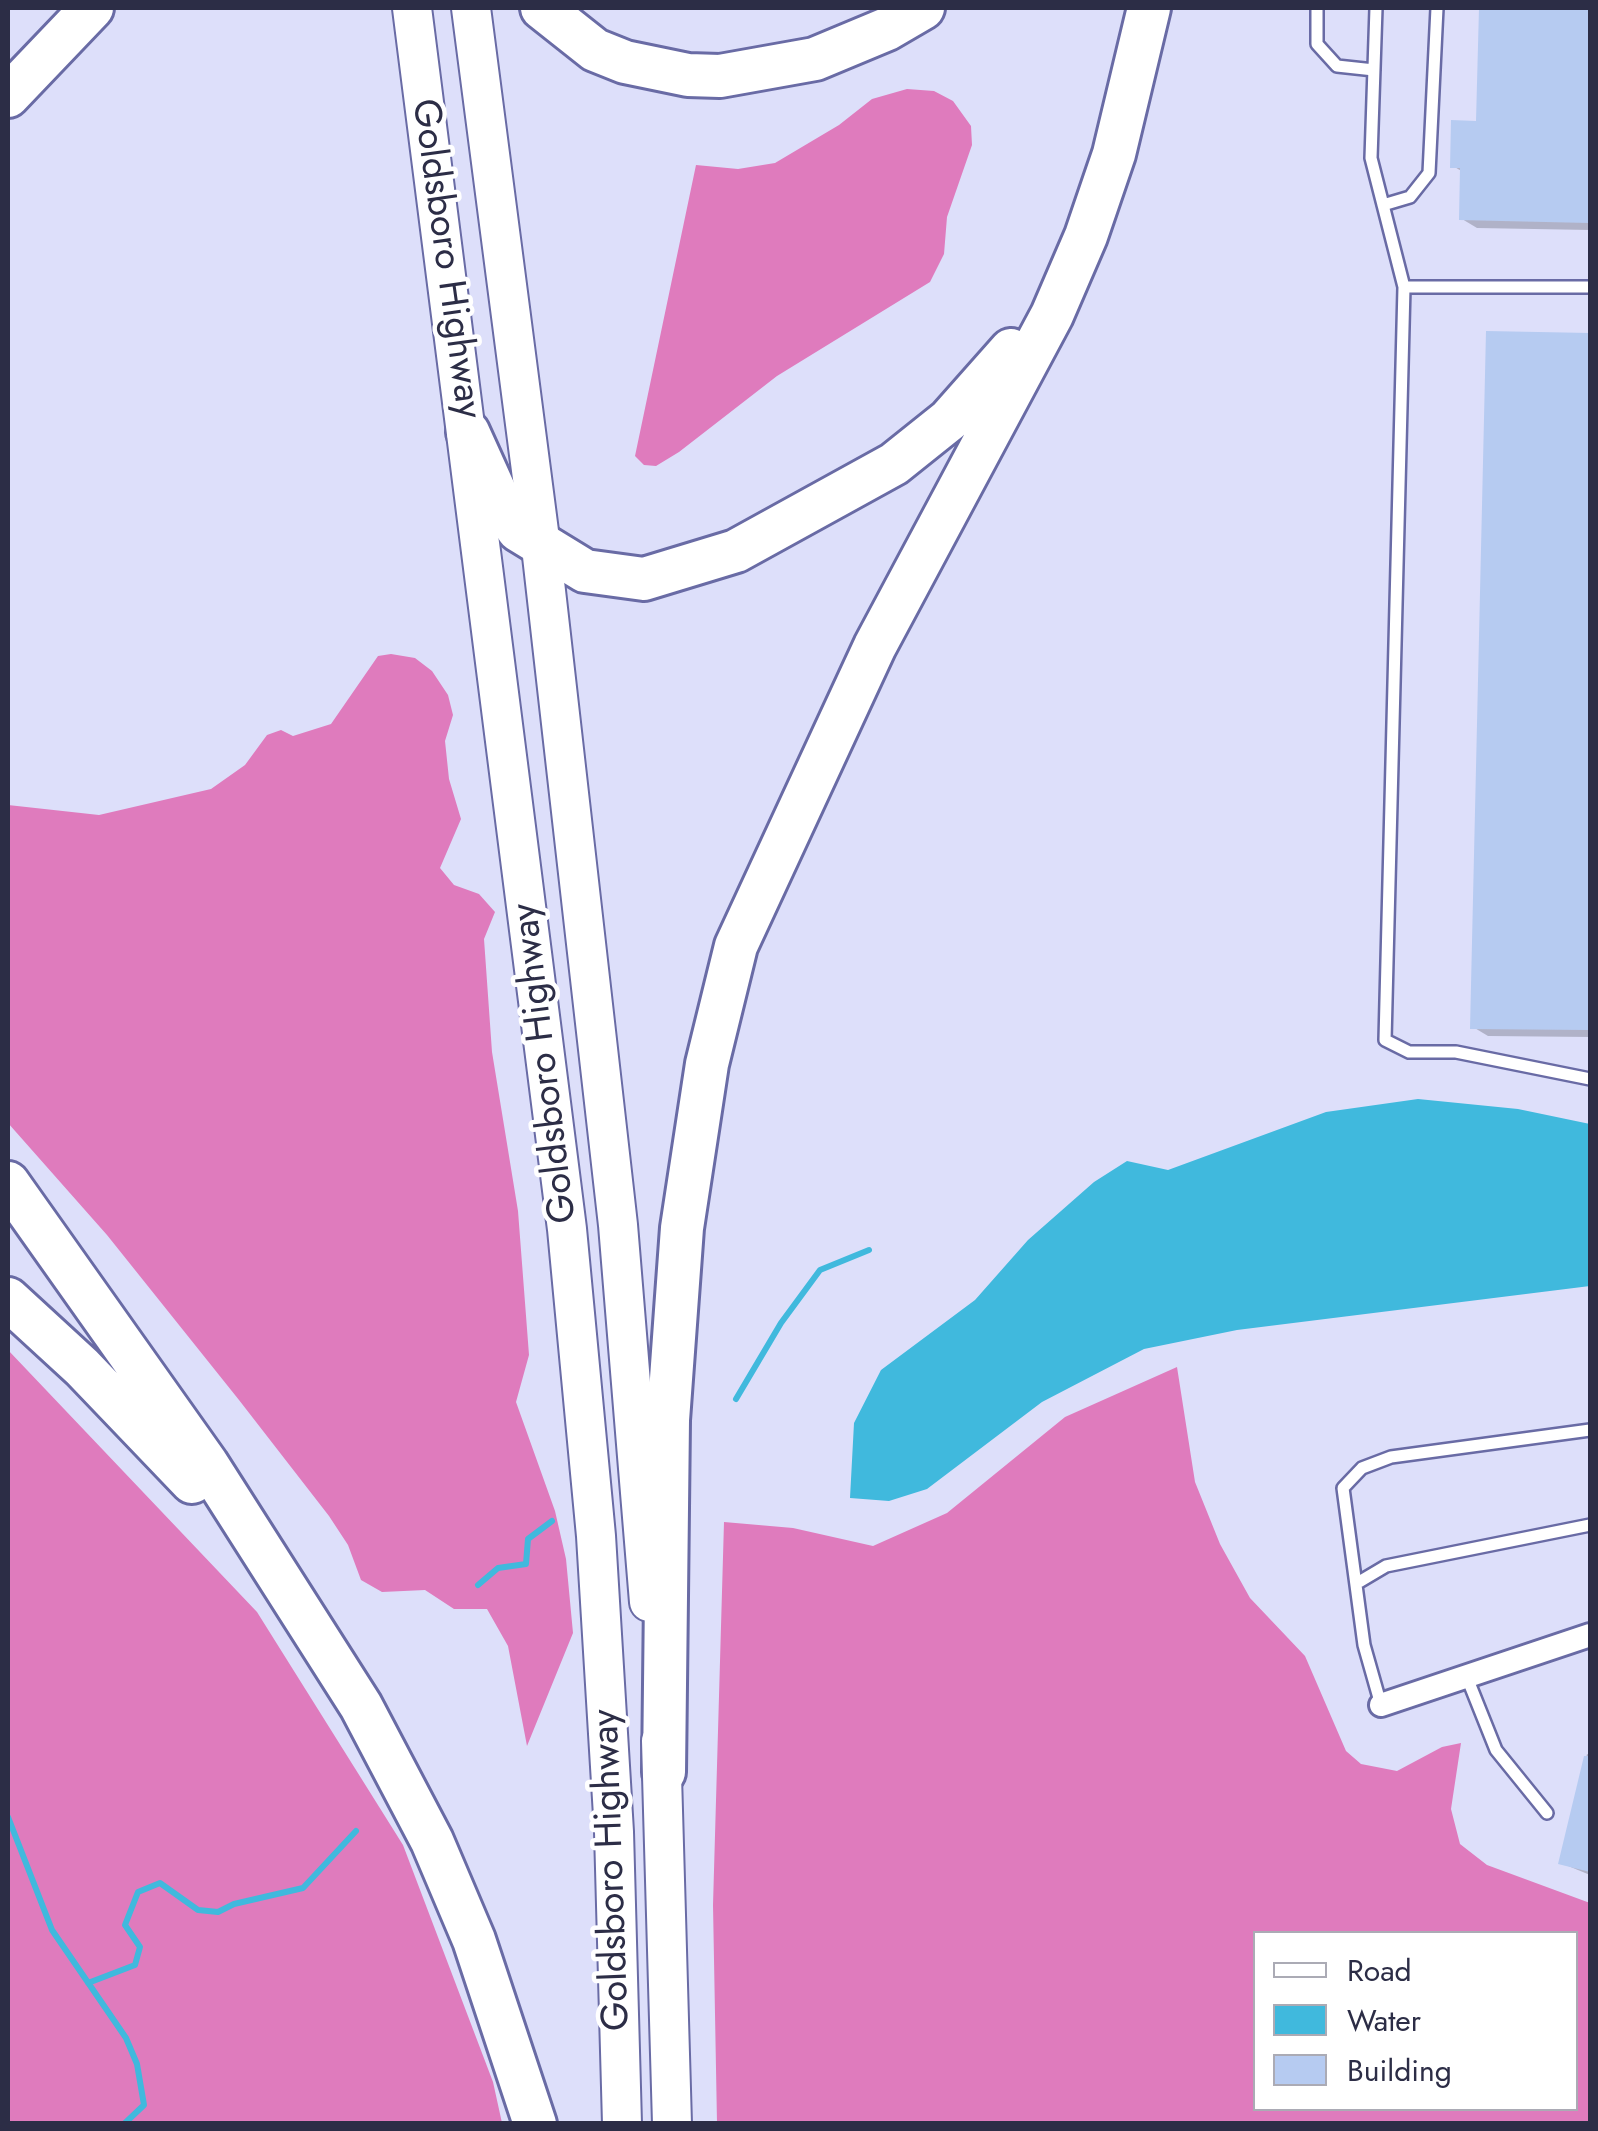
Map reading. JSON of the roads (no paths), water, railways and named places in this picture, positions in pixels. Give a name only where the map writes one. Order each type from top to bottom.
[{"type":"highway","points":[[8,96],[92,8]]},
{"type":"highway","points":[[542,8],[584,42],[625,62],[688,75],[720,76],[815,59],[887,29],[922,8]]},
{"type":"highway","points":[[664,1772],[668,1420],[682,1228],[708,1064],[736,946],[875,646],[1052,315],[1086,236],[1114,154],[1149,8]]},
{"type":"highway","points":[[468,432],[501,505],[518,530],[584,571],[644,579],[736,551],[894,464],[949,420],[1002,363],[1086,236]]},
{"type":"highway","points":[[8,1183],[206,1464],[362,1706],[432,1841],[474,1940],[535,2124]]},
{"type":"highway","points":[[8,1300],[156,1442],[294,1596]]},
{"type":"main road","name":"Goldsboro Highway","points":[[412,8],[567,1229],[596,1536],[614,1832],[622,2124]]},
{"type":"main road","points":[[470,8],[542,547],[618,1225],[664,1772],[672,2124]]},
{"type":"street","points":[[1381,1705],[1590,1635]]},
{"type":"lane","points":[[1317,8],[1316,44],[1337,66],[1374,70]]},
{"type":"lane","points":[[1376,8],[1371,158],[1404,287],[1385,1040],[1408,1052],[1456,1052],[1590,1078]]},
{"type":"lane","points":[[1384,206],[1410,196],[1429,172],[1437,8]]},
{"type":"lane","points":[[1404,287],[1590,287]]},
{"type":"lane","points":[[1381,1705],[1364,1645],[1343,1488],[1362,1468],[1391,1457],[1590,1430]]},
{"type":"lane","points":[[1358,1582],[1386,1566],[1590,1525]]},
{"type":"lane","points":[[1466,1675],[1496,1750],[1547,1813]]},
{"type":"water","points":[[1418,1099],[1518,1109],[1590,1124],[1590,1286],[1237,1330],[1144,1349],[1042,1402],[927,1489],[889,1501],[850,1498],[854,1423],[881,1370],[975,1300],[1028,1240],[1094,1182],[1127,1161],[1168,1170],[1326,1112]]},
{"type":"waterway","points":[[736,1399],[781,1323],[820,1270],[869,1250]]},
{"type":"waterway","points":[[478,1585],[498,1568],[526,1564],[528,1539],[552,1521]]},
{"type":"waterway","points":[[8,1817],[52,1930],[126,2038],[137,2064],[144,2105],[124,2124]]},
{"type":"waterway","points":[[88,1983],[135,1965],[140,1947],[125,1925],[138,1892],[160,1883],[198,1910],[218,1912],[234,1904],[303,1888],[356,1831]]}]
